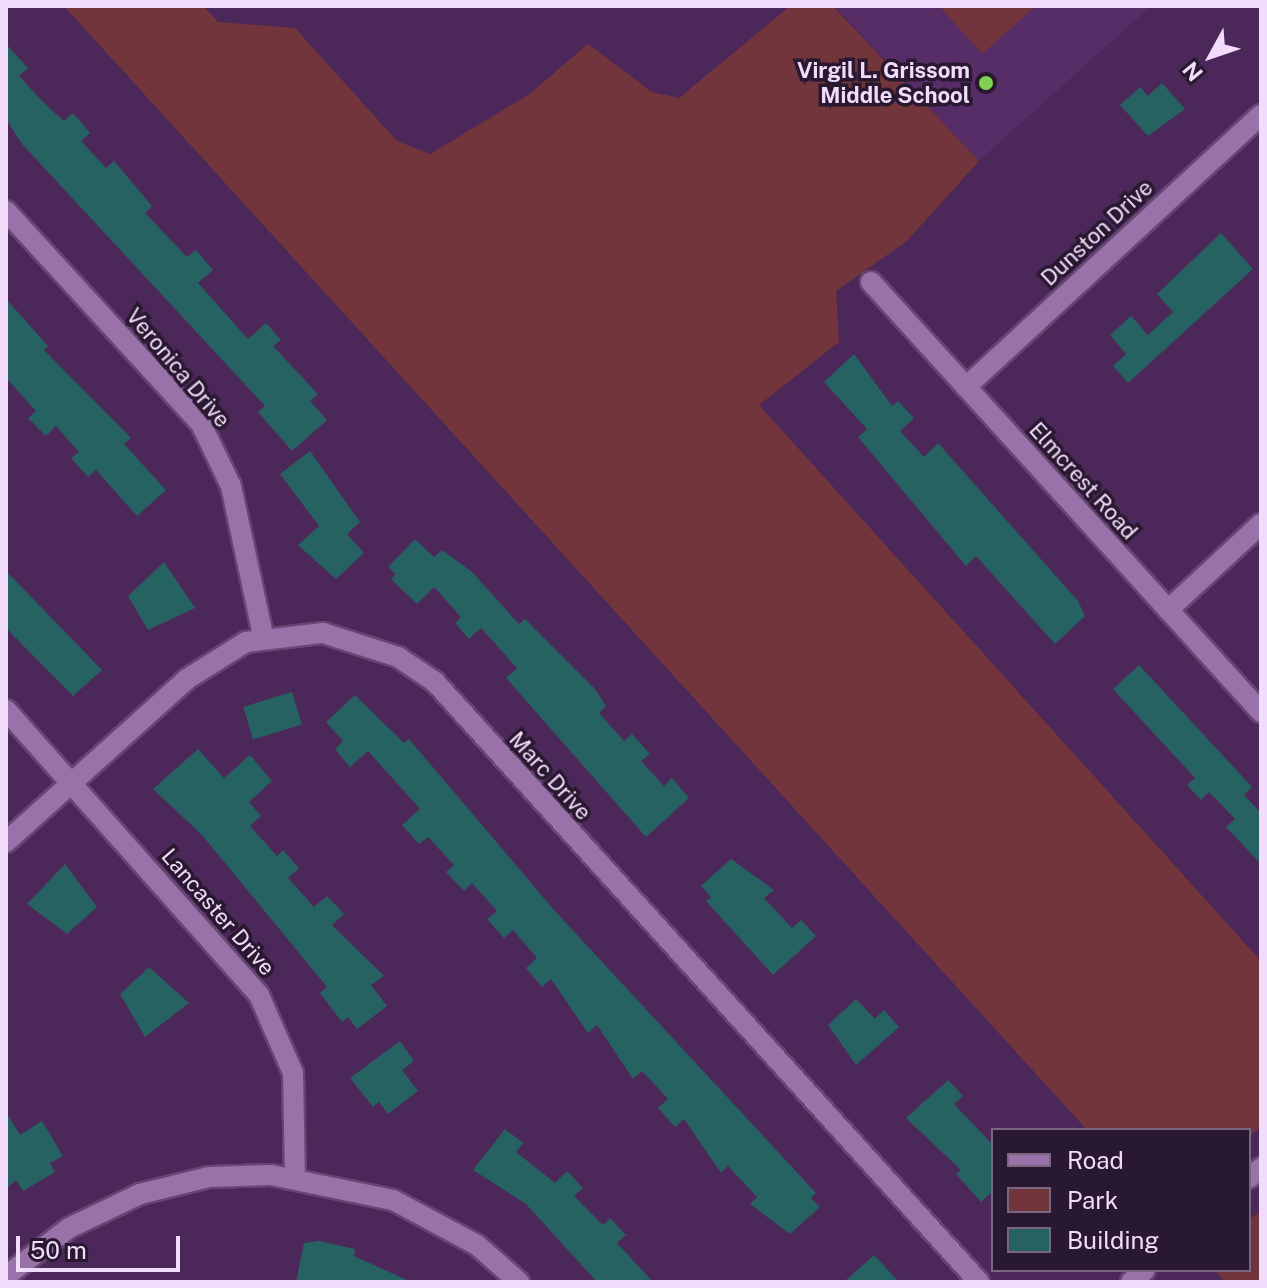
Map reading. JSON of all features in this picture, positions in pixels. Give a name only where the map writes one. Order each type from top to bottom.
[{"type":"street","name":"Dunston Drive","points":[[966,387],[1261,115]]},
{"type":"street","name":"Veronica Drive","points":[[6,211],[201,424],[231,486],[263,635]]},
{"type":"street","name":"Elmcrest Road","points":[[871,282],[1261,712]]},
{"type":"street","points":[[1168,610],[1261,524]]},
{"type":"street","name":"Marc Drive","points":[[6,842],[187,679],[263,635],[323,633],[359,641],[435,682],[979,1282]]},
{"type":"street","name":"Lancaster Drive","points":[[6,710],[269,1011],[293,1073],[295,1177]]},
{"type":"street","points":[[6,1276],[69,1228],[160,1187],[209,1177],[295,1177],[393,1200],[477,1245],[519,1282]]},
{"type":"shaded area","name":"Virgil L. Grissom Middle School","points":[[835,6],[1151,6],[979,161]]},
{"type":"green space","points":[[64,6],[203,6],[218,22],[295,28],[397,141],[430,154],[528,95],[588,44],[652,92],[679,98],[790,6],[833,6],[979,161],[907,241],[836,291],[839,342],[759,405],[1261,961],[1261,1126],[1251,1135],[1251,1128],[1085,1128]]},
{"type":"green space","points":[[939,6],[1036,6],[982,54]]},
{"type":"green space","points":[[1261,1210],[1261,1282],[1225,1282],[1216,1272],[1251,1272],[1251,1218]]},
{"type":"building","points":[[6,44],[28,68],[19,76],[64,121],[73,113],[90,133],[81,141],[106,168],[114,161],[152,206],[145,213],[187,257],[196,250],[213,270],[198,283],[248,339],[266,323],[281,340],[273,346],[318,394],[310,401],[327,420],[292,451],[258,412],[265,406],[22,144],[6,119]]},
{"type":"building","points":[[1162,83],[1185,109],[1148,136],[1120,105],[1140,87],[1148,96]]},
{"type":"building","points":[[1221,233],[1253,269],[1128,383],[1113,366],[1126,354],[1110,335],[1131,316],[1148,335],[1173,312],[1157,294]]},
{"type":"building","points":[[6,299],[48,346],[44,350],[131,438],[124,444],[166,490],[137,516],[96,470],[88,477],[71,458],[79,452],[56,426],[46,436],[28,418],[36,411],[6,378]]},
{"type":"building","points":[[854,354],[892,406],[898,401],[914,418],[900,431],[924,457],[938,443],[1078,601],[1085,616],[1055,644],[976,556],[966,566],[858,437],[867,429],[824,382]]},
{"type":"building","points":[[310,451],[360,522],[347,534],[364,553],[336,579],[298,545],[319,526],[280,474]]},
{"type":"building","points":[[415,539],[434,557],[442,550],[472,572],[519,624],[525,619],[595,689],[606,706],[599,713],[624,741],[632,734],[650,754],[641,761],[664,786],[672,778],[689,798],[646,837],[506,678],[517,668],[481,628],[469,639],[455,623],[461,617],[434,587],[417,604],[391,579],[396,574],[388,567]]},
{"type":"building","points":[[164,562],[195,608],[148,630],[128,596]]},
{"type":"building","points":[[6,571],[102,670],[73,696],[6,628]]},
{"type":"building","points":[[1139,665],[1252,787],[1244,795],[1261,813],[1261,864],[1226,827],[1235,819],[1209,792],[1201,800],[1187,785],[1195,778],[1113,689]]},
{"type":"building","points":[[292,692],[302,725],[253,739],[243,707]]},
{"type":"building","points":[[355,695],[404,743],[409,739],[554,910],[816,1193],[811,1198],[820,1207],[790,1234],[750,1204],[757,1197],[728,1166],[721,1173],[684,1119],[675,1127],[658,1108],[668,1099],[642,1071],[633,1079],[597,1025],[588,1033],[551,979],[542,987],[526,968],[537,958],[513,930],[504,938],[487,919],[497,911],[472,883],[464,891],[446,872],[454,865],[428,837],[419,844],[402,825],[420,809],[368,751],[350,767],[335,749],[343,741],[326,722]]},
{"type":"building","points":[[198,749],[224,778],[250,755],[272,781],[249,802],[261,816],[250,826],[277,856],[283,850],[299,868],[288,878],[314,907],[327,896],[344,914],[332,925],[384,976],[371,985],[387,1006],[357,1029],[348,1017],[342,1022],[320,993],[327,987],[202,835],[153,789]]},
{"type":"building","points":[[731,859],[774,890],[764,898],[792,928],[801,920],[816,936],[773,975],[706,901],[711,897],[701,886]]},
{"type":"building","points":[[65,864],[97,907],[67,934],[27,904]]},
{"type":"building","points":[[149,967],[189,1003],[145,1037],[120,994]]},
{"type":"building","points":[[856,999],[875,1019],[884,1010],[899,1027],[856,1065],[828,1025]]},
{"type":"building","points":[[400,1041],[414,1061],[402,1070],[418,1091],[388,1114],[379,1102],[373,1107],[350,1078]]},
{"type":"building","points":[[948,1080],[963,1096],[954,1104],[991,1143],[991,1193],[981,1202],[956,1174],[961,1170],[906,1118]]},
{"type":"building","points":[[6,1112],[20,1135],[42,1121],[63,1156],[50,1163],[55,1172],[23,1191],[16,1180],[6,1189]]},
{"type":"building","points":[[505,1129],[523,1143],[516,1152],[555,1183],[567,1171],[583,1188],[574,1196],[603,1225],[610,1218],[626,1235],[617,1243],[653,1282],[597,1282],[526,1204],[473,1170]]},
{"type":"building","points":[[319,1241],[355,1249],[354,1256],[411,1282],[296,1282],[304,1243]]},
{"type":"building","points":[[874,1255],[899,1282],[844,1282]]},
{"type":"place","name":"Virgil L. Grissom Middle School","points":[[986,83]]}]
